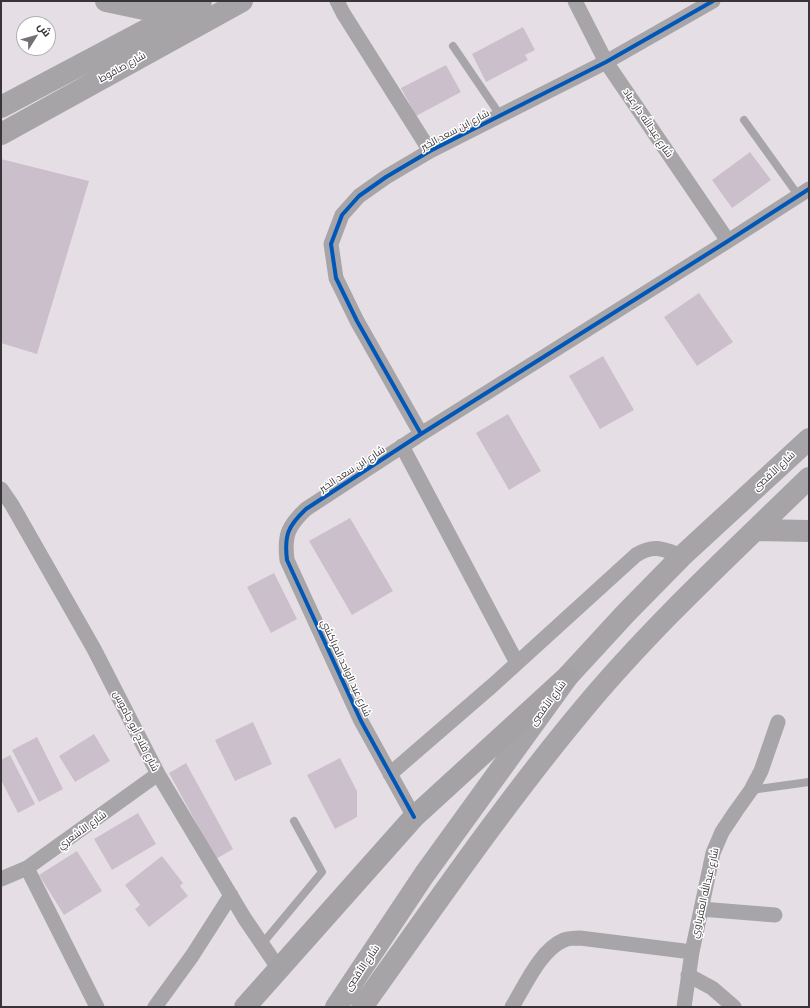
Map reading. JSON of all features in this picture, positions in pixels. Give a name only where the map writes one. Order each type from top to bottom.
[{"type":"highway","points":[[245,1007],[414,817],[568,676]]},
{"type":"main road","points":[[106,1],[144,9],[193,5]]},
{"type":"main road","name":"شارع صافوط","points":[[8,130],[242,1]]},
{"type":"main road","points":[[3,101],[193,5]]},
{"type":"main road","name":"شارع الأقصى","points":[[336,1007],[424,875],[568,676],[626,613],[682,556],[809,439]]},
{"type":"main road","points":[[362,1007],[460,868],[580,712],[634,651],[697,586],[809,478]]},
{"type":"main road","points":[[756,530],[809,531]]},
{"type":"street","points":[[337,1],[343,13],[430,151]]},
{"type":"street","name":"شارع عبدالله دار عياد","points":[[575,1],[606,62],[728,241]]},
{"type":"street","name":"شارع ابن سعد الخير","points":[[421,434],[356,321],[336,278],[331,244],[342,215],[359,196],[430,151],[606,62],[713,1]]},
{"type":"street","points":[[3,101],[8,130]]},
{"type":"street","name":"شارع ابن سعد الخير","points":[[294,520],[306,509],[402,446],[804,192]]},
{"type":"street","points":[[402,446],[517,663]]},
{"type":"street","name":"شارع فلاح أبو جاموس","points":[[1,488],[94,649],[158,774],[245,919],[279,969]]},
{"type":"street","name":"شارع عبد الواحد المراكشي","points":[[294,520],[288,530],[286,548],[287,560],[361,721],[414,817]]},
{"type":"street","points":[[390,774],[517,663],[636,555],[644,550],[662,548],[682,556]]},
{"type":"street","name":"شارع عبدالله العقرباوي","points":[[684,1007],[692,952],[713,853],[722,832],[736,810],[752,790],[762,771],[778,722]]},
{"type":"street","name":"شارع الأشعري","points":[[1,879],[26,868],[158,774]]},
{"type":"street","points":[[26,868],[97,1007]]},
{"type":"street","points":[[155,1007],[192,956],[231,895]]},
{"type":"street","points":[[701,909],[775,915]]},
{"type":"street","points":[[512,1007],[540,960],[554,946],[565,940],[580,938],[692,952]]},
{"type":"street","points":[[688,975],[712,988],[734,1007]]},
{"type":"lane","points":[[453,46],[500,115]]},
{"type":"lane","points":[[744,120],[804,192]]},
{"type":"lane","points":[[752,790],[809,782]]},
{"type":"lane","points":[[262,944],[322,872],[294,821]]},
{"type":"building","points":[[523,27],[535,50],[525,55],[528,60],[486,82],[472,54]]},
{"type":"building","points":[[446,65],[461,92],[416,116],[401,88]]},
{"type":"building","points":[[750,152],[771,180],[732,208],[712,180]]},
{"type":"building","points":[[1,159],[89,181],[37,354],[1,343]]},
{"type":"building","points":[[699,293],[733,342],[697,366],[664,317]]},
{"type":"building","points":[[603,356],[634,410],[600,429],[569,376]]},
{"type":"building","points":[[508,414],[541,471],[509,490],[476,433]]},
{"type":"building","points":[[350,518],[393,591],[352,615],[309,541]]},
{"type":"building","points":[[274,573],[297,619],[271,633],[247,587]]},
{"type":"building","points":[[253,722],[272,764],[235,781],[215,740]]},
{"type":"building","points":[[94,734],[110,761],[75,782],[59,756]]},
{"type":"building","points":[[37,737],[63,789],[39,802],[12,750]]},
{"type":"building","points":[[10,755],[35,804],[18,813],[1,780],[1,760]]},
{"type":"building","points":[[340,758],[357,791],[357,817],[335,829],[307,775]]},
{"type":"building","points":[[186,763],[233,849],[216,859],[169,773]]},
{"type":"building","points":[[138,813],[156,844],[112,870],[94,839]]},
{"type":"building","points":[[77,851],[102,891],[64,915],[39,875]]},
{"type":"building","points":[[162,856],[183,883],[180,886],[188,896],[149,927],[135,909],[140,905],[125,885]]},
{"type":"cycle path","points":[[421,434],[357,321],[336,278],[331,244],[342,215],[359,196],[386,177],[430,151],[606,62],[713,1]]},
{"type":"cycle path","points":[[414,817],[361,721],[287,560],[286,544],[291,526],[306,509],[421,434],[809,189]]}]
